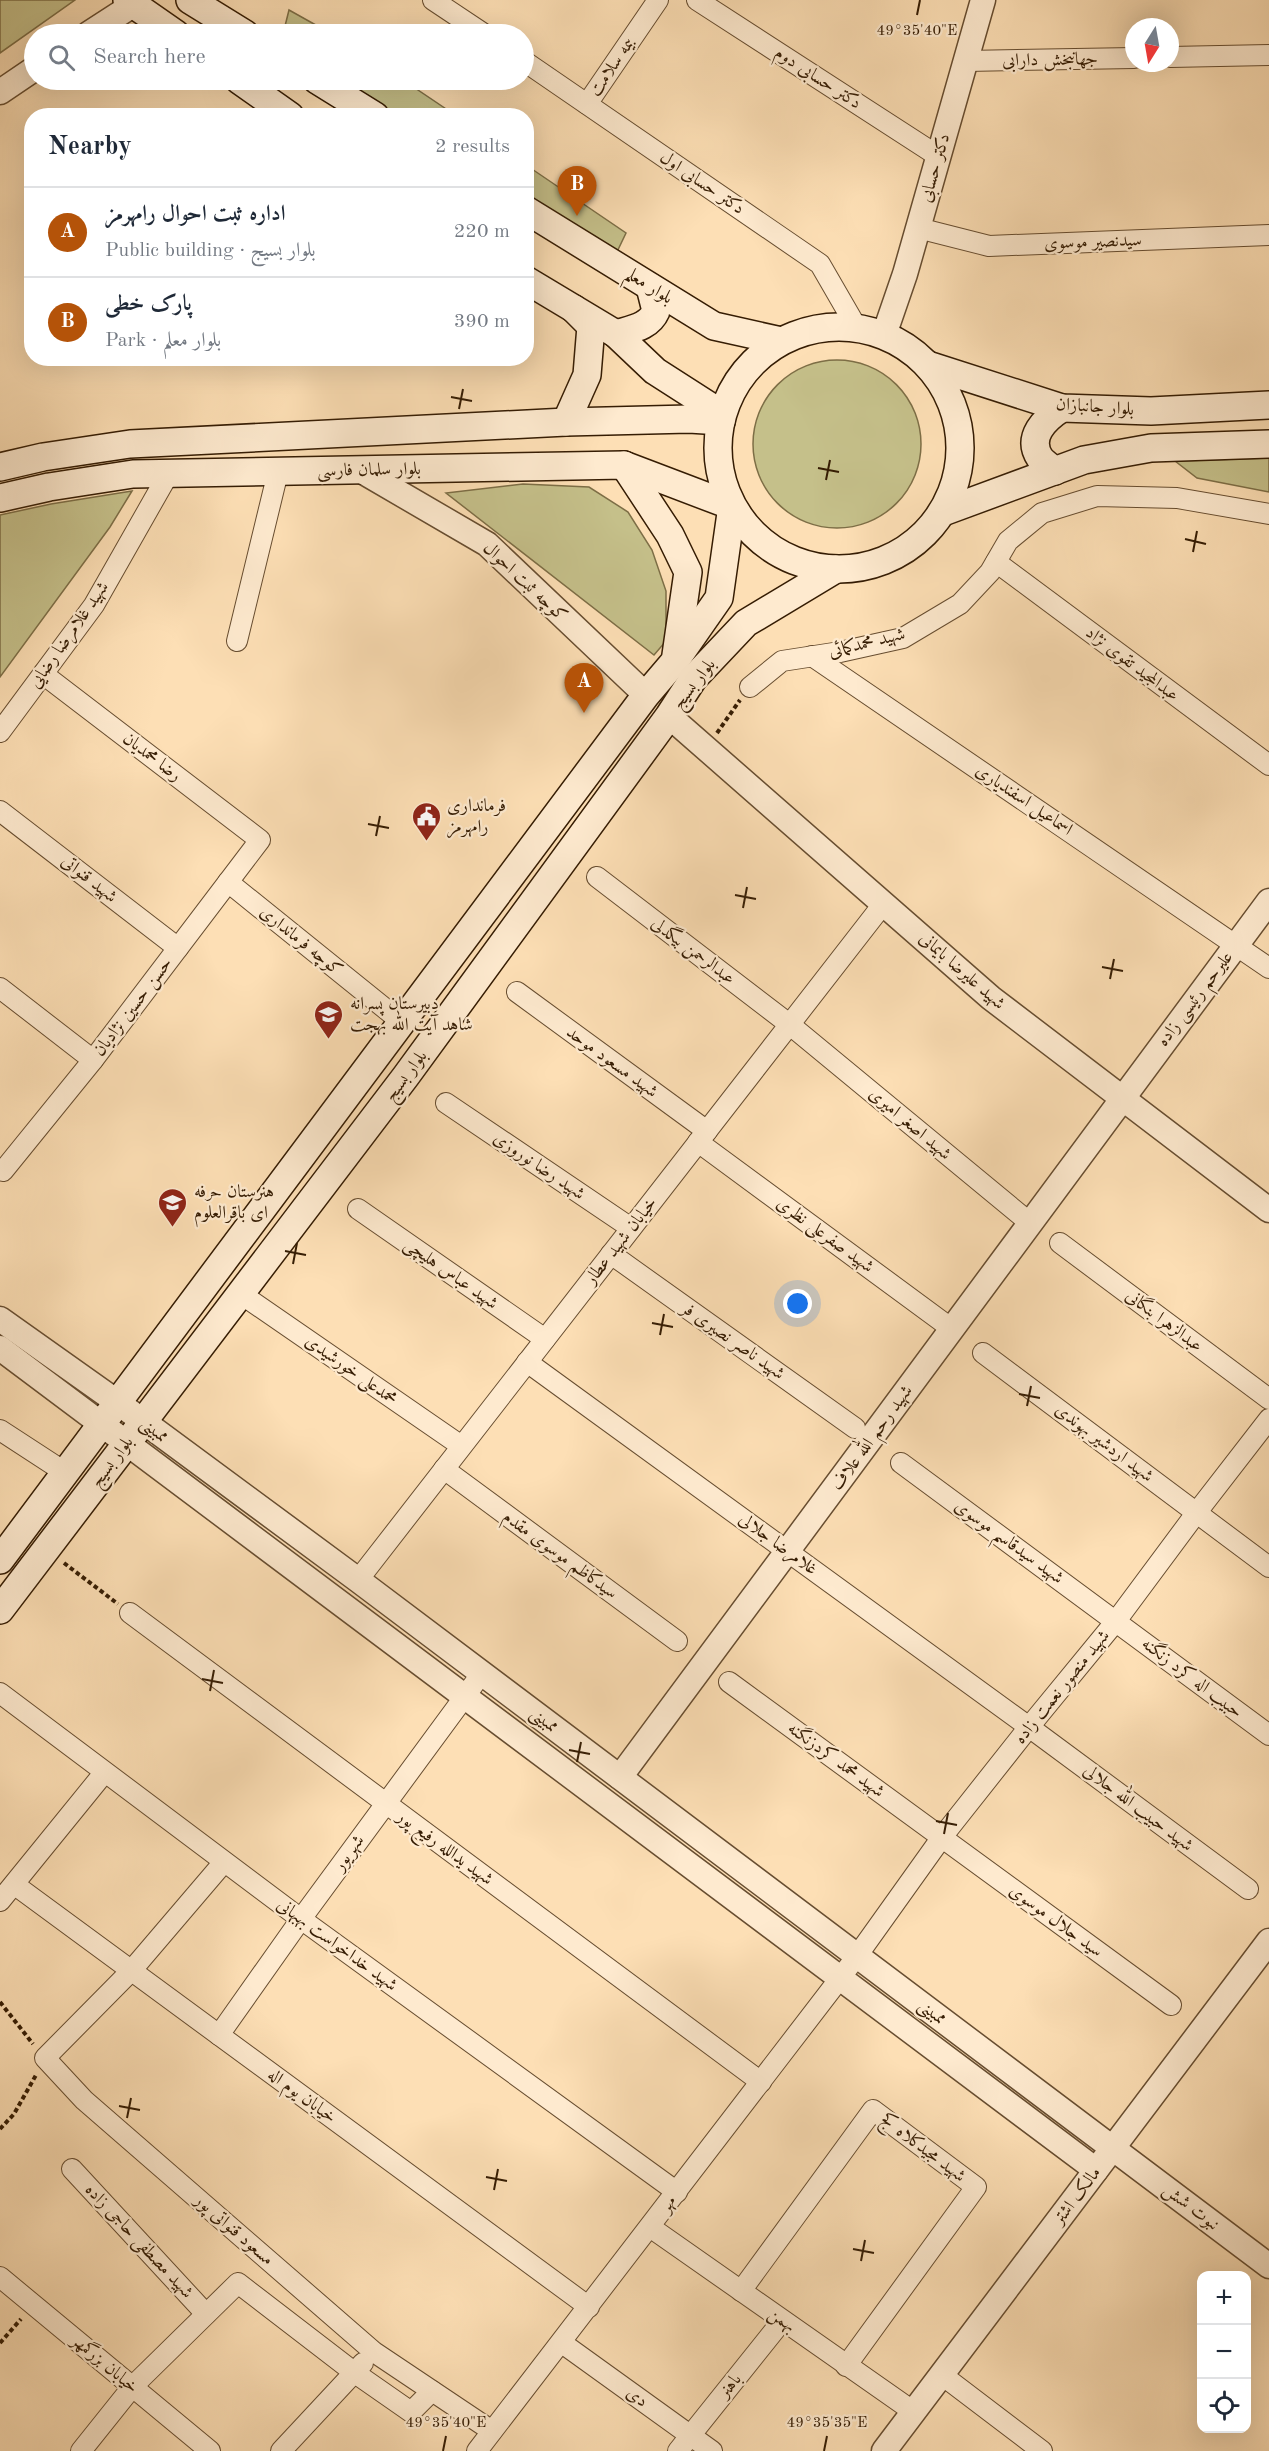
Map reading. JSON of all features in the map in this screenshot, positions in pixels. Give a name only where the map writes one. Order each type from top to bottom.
[{"type":"main road","points":[[190,0],[229,24]]},
{"type":"main road","points":[[130,2],[162,24]]},
{"type":"main road","points":[[254,90],[279,108]]},
{"type":"main road","points":[[333,90],[362,108]]},
{"type":"main road","name":"بلوار معلم","points":[[534,215],[714,326],[781,341]]},
{"type":"main road","points":[[534,284],[616,334],[655,371],[722,417]]},
{"type":"main road","points":[[616,334],[652,321],[657,312],[650,287]]},
{"type":"main road","points":[[566,422],[587,375],[591,326],[569,304]]},
{"type":"main road","points":[[831,327],[857,328],[884,335],[907,347],[928,364],[946,390],[958,420],[961,451],[956,482],[943,512],[923,536],[897,555],[868,566],[836,569],[805,564],[776,552],[751,532],[732,506],[721,476],[717,445],[722,417],[735,385],[755,360],[781,341],[831,327]]},
{"type":"main road","name":"بلوار جانبازان","points":[[928,364],[1062,408],[1150,411],[1269,405]]},
{"type":"main road","points":[[1055,471],[1040,458],[1036,444],[1039,428],[1046,418],[1062,408]]},
{"type":"main road","name":"بلوار سلمان فارسی","points":[[0,467],[43,457],[130,444],[566,422],[722,417]]},
{"type":"main road","points":[[943,512],[1084,460],[1151,448],[1269,444]]},
{"type":"main road","points":[[624,465],[670,535],[688,572],[675,662]]},
{"type":"main road","name":"بلوار سلمان فارسی","points":[[0,498],[112,477],[624,465],[732,506]]},
{"type":"main road","name":"بلوار بسیج","points":[[0,1560],[646,695],[675,662],[719,598],[732,506]]},
{"type":"main road","name":"بلوار بسیج","points":[[0,1610],[485,969],[669,716],[693,679],[746,623],[836,569]]},
{"type":"main road","points":[[719,598],[736,604],[746,623]]},
{"type":"main road","points":[[352,1088],[380,1110]]},
{"type":"street","points":[[433,0],[469,24]]},
{"type":"street","name":"بیمه سلامت","points":[[587,104],[658,0]]},
{"type":"street","name":"دکتر حسابی دوم","points":[[697,0],[938,156]]},
{"type":"street","name":"دکتر حسابی","points":[[884,335],[905,274],[966,61],[980,1]]},
{"type":"street","points":[[101,24],[130,2]]},
{"type":"street","points":[[1179,57],[1269,55]]},
{"type":"street","name":"جهانبخش دارابی","points":[[966,61],[1125,58]]},
{"type":"street","name":"دکتر حسابی اول","points":[[534,68],[820,264],[857,328]]},
{"type":"street","points":[[0,92],[24,76]]},
{"type":"street","name":"سیدنصیر موسوی","points":[[918,228],[989,246],[1269,235]]},
{"type":"street","name":"کوچه ثبت احوال","points":[[360,470],[487,544],[646,695]]},
{"type":"street","points":[[237,641],[278,472]]},
{"type":"street","name":"شهید غلامرضا رضایی","points":[[0,732],[94,605],[169,474]]},
{"type":"street","name":"شهید محمدکمائی","points":[[750,687],[782,661],[903,638],[960,604],[990,572],[1008,541],[1042,513],[1097,496],[1177,498],[1269,514]]},
{"type":"street","name":"عبدالمجید تقوی نژاد","points":[[996,562],[1269,765]]},
{"type":"street","name":"اسماعیل اسفندیاری","points":[[812,656],[1269,968]]},
{"type":"street","name":"رضا محمدیان","points":[[43,674],[260,840]]},
{"type":"street","name":"شهید علیرضا بایمانی","points":[[669,716],[991,998],[1269,1210]]},
{"type":"street","name":"شهید قنواتی","points":[[0,811],[178,948]]},
{"type":"street","name":"حسن حسین نژادیان","points":[[1,1170],[93,1060],[260,840]]},
{"type":"street","name":"عبدالرحمن بیگدلی","points":[[597,878],[789,1024]]},
{"type":"street","name":"کوچه فرمانداری","points":[[228,882],[403,1023]]},
{"type":"street","name":"علیرحم رئیسی زاده","points":[[1122,1098],[1269,901]]},
{"type":"street","name":"خیابان شهید عطار","points":[[358,1580],[884,903]]},
{"type":"street","points":[[0,988],[93,1060]]},
{"type":"street","name":"شهید مسعود موحد","points":[[516,992],[703,1136]]},
{"type":"street","name":"شهید اصغر امیری","points":[[789,1024],[1030,1223]]},
{"type":"street","name":"شهید رحم الله علاف","points":[[620,1777],[789,1552],[1122,1098]]},
{"type":"street","name":"شهید رضا نوروزی","points":[[446,1103],[631,1228]]},
{"type":"street","name":"شهید صفرعلی نظری","points":[[703,1136],[952,1329]]},
{"type":"street","name":"شهید عباس هلیچی","points":[[358,1209],[545,1339]]},
{"type":"street","name":"عبدالزهرا بنگانی","points":[[1060,1243],[1269,1399]]},
{"type":"street","name":"شهید ناصر نصیری فر","points":[[611,1254],[855,1428]]},
{"type":"street","name":"محمدعلی خورشیدی","points":[[241,1294],[460,1446]]},
{"type":"street","name":"ممبینی","points":[[0,1319],[117,1402],[358,1580],[1113,2148]]},
{"type":"street","name":"ممبینی","points":[[0,1348],[1096,2170]]},
{"type":"street","name":"شهید اردشیر بهوندی","points":[[982,1353],[1269,1567]]},
{"type":"street","name":"غلامرضا جلالی","points":[[527,1362],[1029,1727]]},
{"type":"street","name":"شهید منصور نعمت زاده","points":[[857,1956],[942,1837],[1116,1622],[1269,1419]]},
{"type":"street","points":[[0,1430],[66,1473]]},
{"type":"street","name":"شهید سیدقاسم موسوی","points":[[901,1463],[1116,1622]]},
{"type":"street","name":"سیدکاظم موسوی مقدم","points":[[444,1469],[677,1641]]},
{"type":"street","name":"شهید یدالله رفیع پور","points":[[130,1613],[761,2082]]},
{"type":"street","name":"حبیب اله کرد زنگنه","points":[[1116,1622],[1269,1735]]},
{"type":"street","name":"شهریور","points":[[219,2035],[301,1919],[482,1673]]},
{"type":"street","name":"شهید محمد کردزنگنه","points":[[729,1682],[942,1837]]},
{"type":"street","name":"شهید خداخواست بهبهانی","points":[[0,1693],[301,1919],[677,2192]]},
{"type":"street","name":"شهید حبیب الله جلالی","points":[[1029,1727],[1248,1889]]},
{"type":"street","points":[[0,1901],[104,1773]]},
{"type":"street","name":"سید جلال موسوی","points":[[942,1837],[1171,2006]]},
{"type":"street","points":[[45,2058],[131,1971],[224,1862]]},
{"type":"street","name":"خیابان یوم اله","points":[[15,1885],[589,2307]]},
{"type":"street","name":"مالک اشتر","points":[[884,2451],[1269,1941]]},
{"type":"street","name":"مهر","points":[[477,2451],[857,1956]]},
{"type":"street","name":"مسعود قنواتی پور","points":[[45,2058],[84,2100],[374,2352],[492,2431]]},
{"type":"street","name":"شهید مجیدکلاه کج","points":[[741,2291],[873,2110],[976,2187],[846,2366]]},
{"type":"street","name":"نبوت شش","points":[[1113,2148],[1269,2266]]},
{"type":"street","name":"شهید مصطفی حاجی زاده","points":[[72,2169],[206,2314]]},
{"type":"street","name":"بهمن","points":[[650,2227],[914,2412]]},
{"type":"street","name":"خیابان بزرگمهر","points":[[0,2277],[210,2451]]},
{"type":"street","name":"مسعود قنواتی پور","points":[[238,2283],[355,2373],[411,2412],[432,2391]]},
{"type":"street","name":"شهید مصطفی حاجی زاده","points":[[81,2451],[133,2386],[238,2283]]},
{"type":"street","name":"باهنر","points":[[678,2451],[782,2321]]},
{"type":"street","name":"دی","points":[[562,2343],[712,2451]]},
{"type":"street","points":[[281,2451],[374,2352]]},
{"type":"street","points":[[942,2375],[1042,2451]]},
{"type":"path","points":[[706,748],[750,687]]},
{"type":"path","points":[[46,1549],[130,1613]]},
{"type":"path","points":[[0,2002],[45,2058],[14,2114],[0,2129]]},
{"type":"path","points":[[0,2343],[34,2304]]},
{"type":"shaded area","points":[[0,0],[75,0],[41,24],[24,24],[24,36],[0,53]]},
{"type":"shaded area","points":[[289,10],[314,24],[286,24]]},
{"type":"shaded area","points":[[354,90],[418,90],[445,108],[383,108]]},
{"type":"shaded area","points":[[534,170],[626,233],[615,256],[534,204]]},
{"type":"shaded area","points":[[837,360],[853,361],[869,366],[897,384],[915,412],[920,428],[920,460],[915,476],[897,504],[869,522],[853,527],[837,528],[821,527],[805,522],[777,504],[759,476],[754,460],[753,444],[754,428],[759,412],[777,384],[805,366],[821,361]]},
{"type":"shaded area","points":[[1269,458],[1269,492],[1197,478],[1175,461]]},
{"type":"shaded area","points":[[523,484],[589,487],[628,512],[652,550],[666,591],[666,641],[654,655],[446,493]]},
{"type":"shaded area","points":[[132,491],[110,527],[0,677],[0,515]]},
{"type":"place","name":"پارک خطی","points":[[577,216]]},
{"type":"place","name":"اداره ثبت احوال رامهرمز","points":[[584,713]]},
{"type":"place","name":"فرمانداری رامهرمز","points":[[426,842]]},
{"type":"place","name":"دبیرستان پسرانه شاهد آیت الله بهجت","points":[[329,1040]]},
{"type":"place","name":"هنرستان حرفه ای باقرالعلوم","points":[[173,1228]]}]
